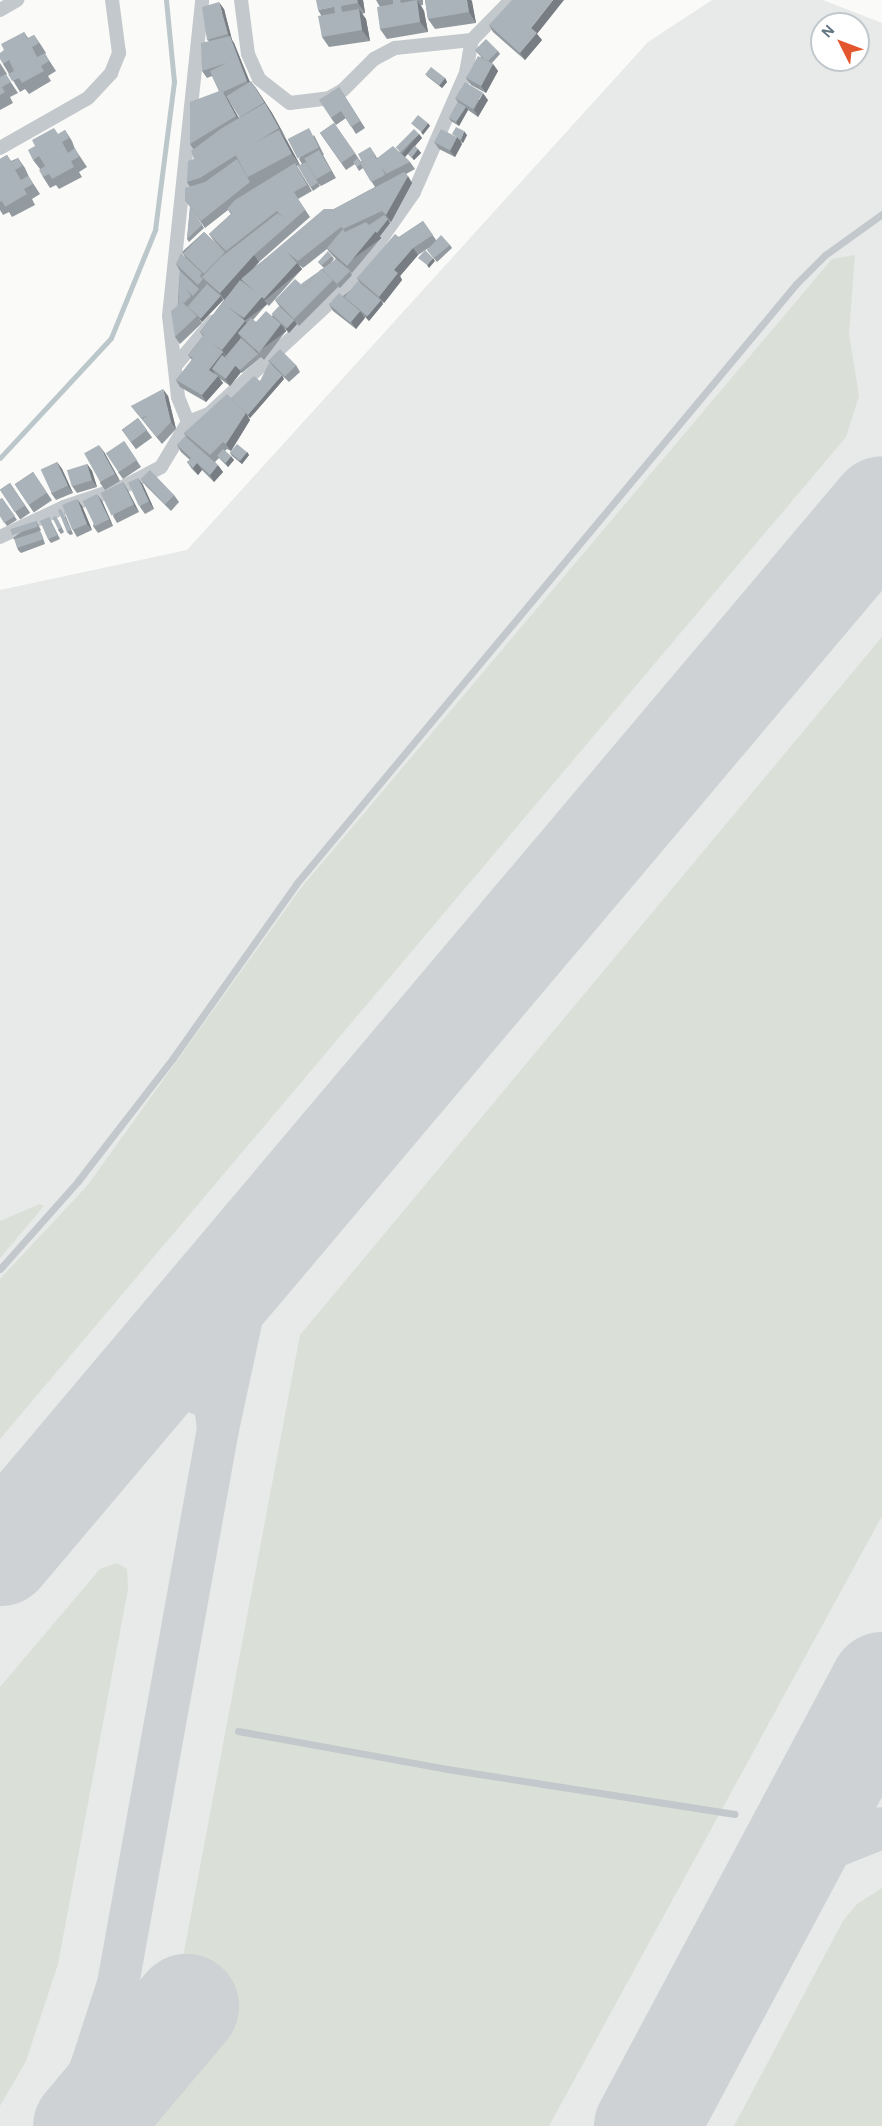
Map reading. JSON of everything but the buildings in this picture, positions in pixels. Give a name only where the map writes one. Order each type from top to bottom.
[{"type":"street","points":[[0,10],[17,0]]},
{"type":"street","points":[[0,147],[88,98],[111,74],[119,53],[112,0]]},
{"type":"street","points":[[188,422],[178,397],[169,316],[202,0]]},
{"type":"street","points":[[241,0],[248,54],[259,79],[290,103],[329,98],[343,90],[374,59],[395,48],[472,40]]},
{"type":"street","points":[[0,537],[64,507],[123,487],[160,466],[188,422],[209,414],[349,285],[401,216],[466,73],[472,40],[511,0]]},
{"type":"street","points":[[404,178],[423,166]]},
{"type":"street","points":[[176,365],[221,312]]},
{"type":"lane","points":[[0,1269],[78,1181],[173,1058],[296,884],[673,430],[796,284],[825,255],[882,214]]},
{"type":"lane","points":[[238,1731],[447,1769],[734,1814]]},
{"type":"shaded area","points":[[712,0],[823,0],[854,12],[810,12],[810,72],[870,72],[870,18],[882,23],[882,2126],[0,2126],[0,590],[187,550],[648,42]]},
{"type":"shaded area","points":[[855,255],[849,334],[859,396],[846,437],[0,1439],[0,1279],[87,1186],[301,888],[832,259]]},
{"type":"shaded area","points":[[882,637],[882,1516],[549,2126],[131,2126],[178,1984],[300,1335]]},
{"type":"shaded area","points":[[40,1204],[44,1206],[0,1258],[0,1221]]},
{"type":"shaded area","points":[[117,1563],[127,1569],[128,1589],[58,1964],[26,2061],[0,2106],[0,1687],[100,1569]]},
{"type":"shaded area","points":[[882,1888],[882,2126],[734,2126],[843,1921],[857,1904]]},
{"type":"waterway","points":[[0,458],[111,338],[155,230],[174,82],[166,0]]},
{"type":"taxiway","points":[[64,2126],[91,2067],[118,1984],[218,1429],[257,1249]]},
{"type":"taxiway","points":[[102,1432],[141,1401],[184,1388],[210,1398],[216,1411],[218,1429]]},
{"type":"taxiway","points":[[784,1867],[882,1828]]},
{"type":"runway","points":[[0,1553],[882,508]]},
{"type":"runway","points":[[646,2126],[882,1684]]},
{"type":"runway","points":[[85,2126],[186,2006]]}]
